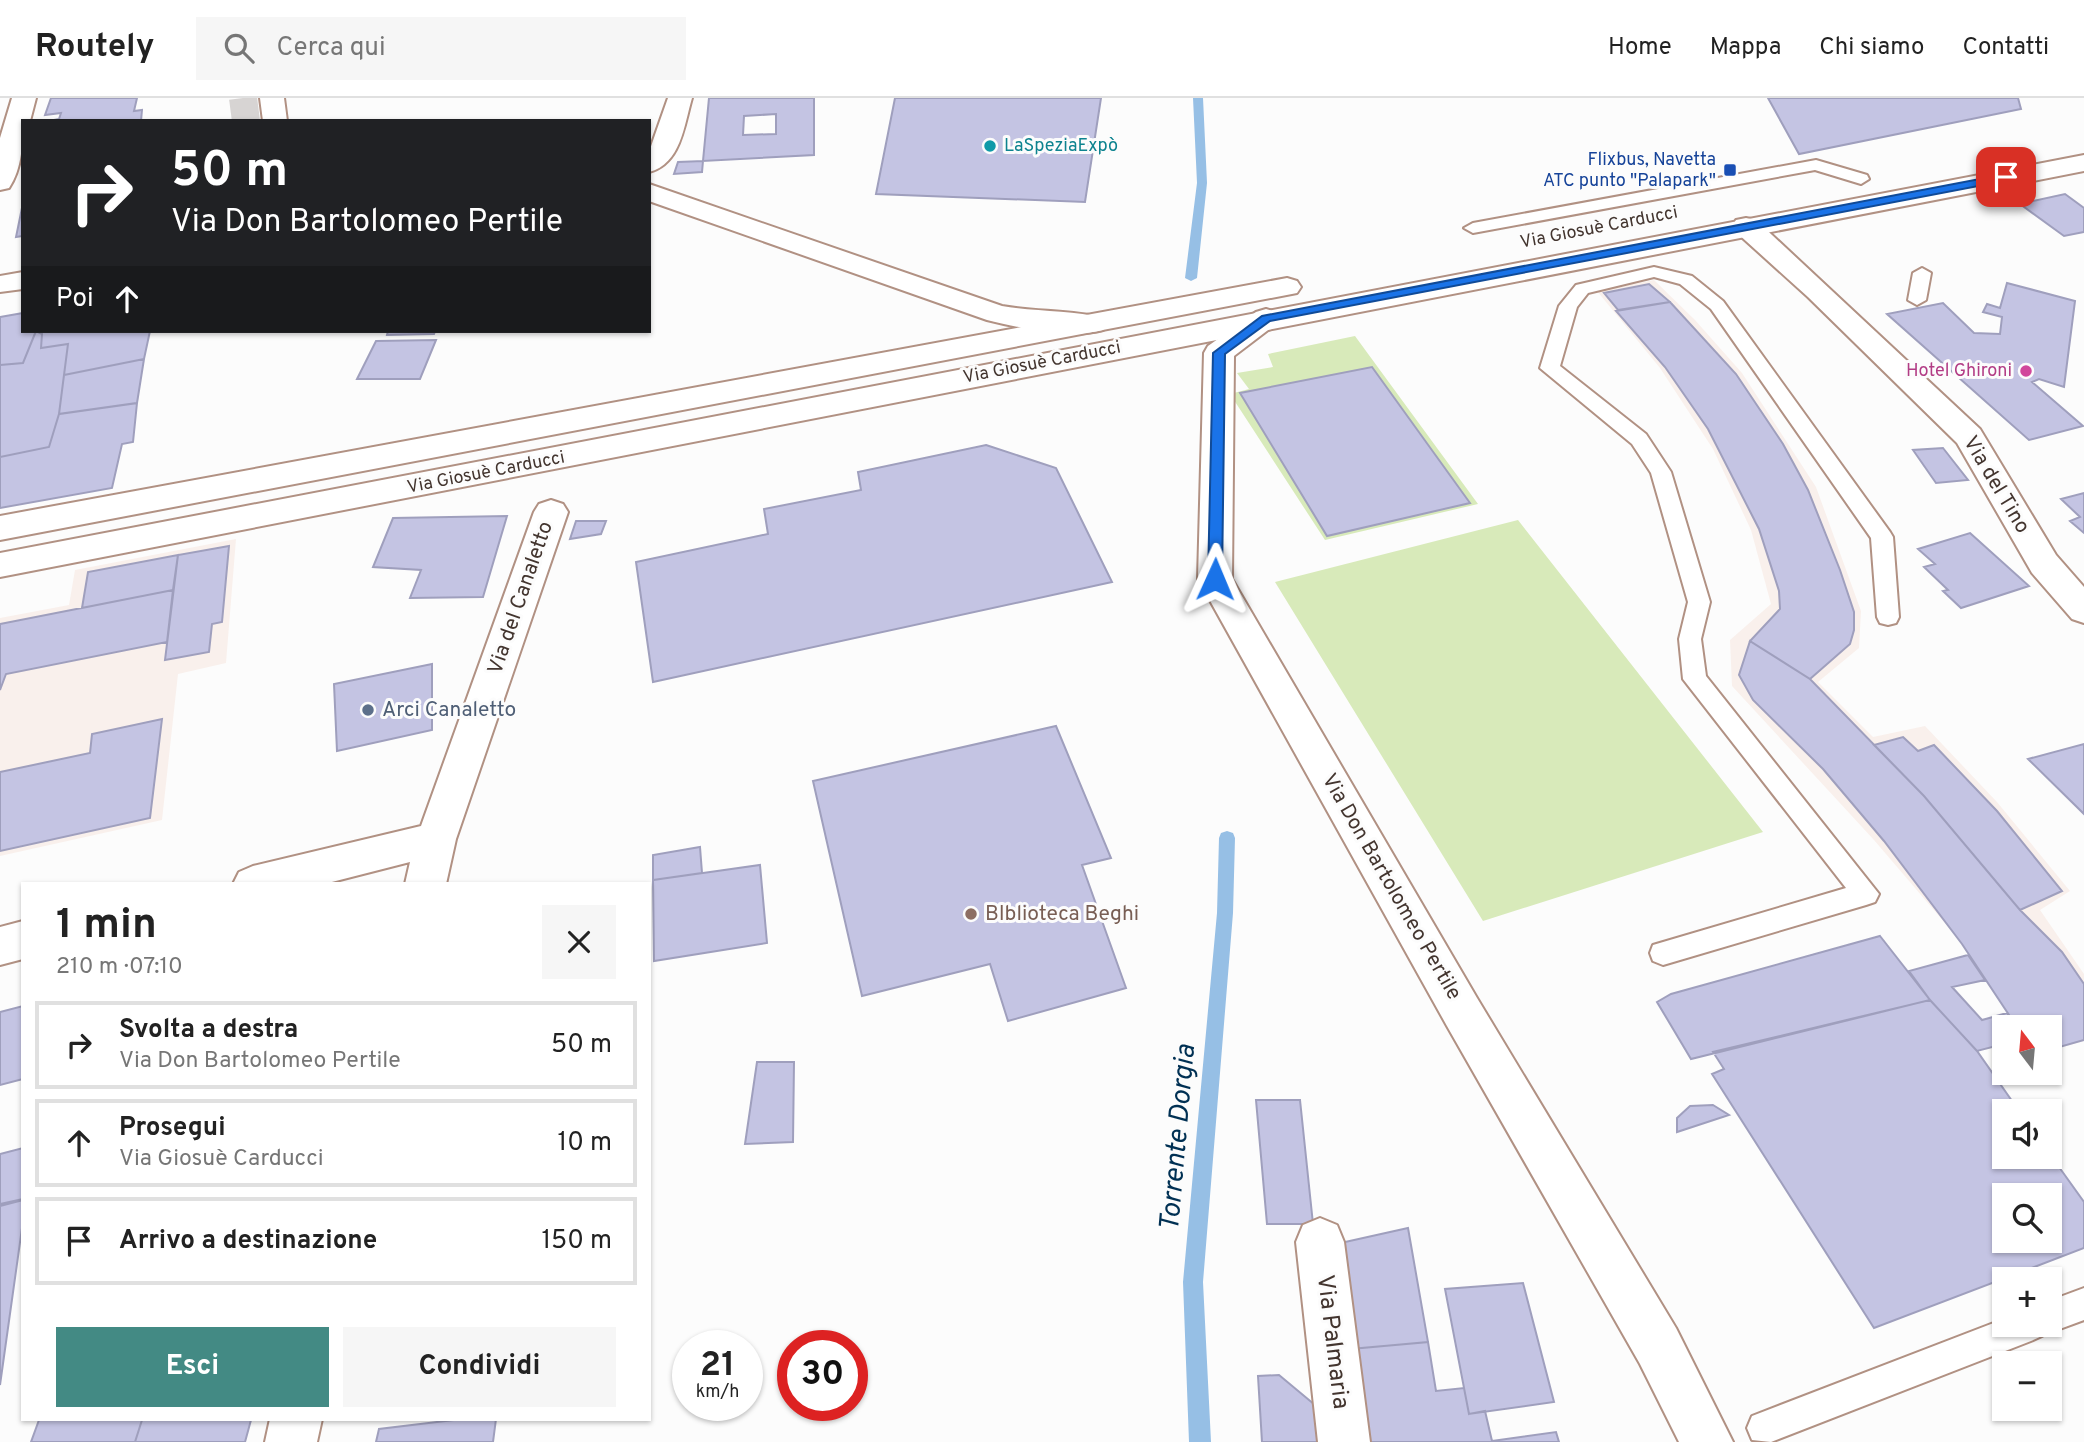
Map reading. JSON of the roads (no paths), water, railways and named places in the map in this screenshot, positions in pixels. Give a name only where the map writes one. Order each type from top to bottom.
[{"type":"main road","points":[[0,182],[24,98]]},
{"type":"main road","points":[[272,98],[275,119]]},
{"type":"main road","points":[[651,163],[661,156],[680,98]]},
{"type":"main road","name":"Via Giosuè Carducci","points":[[1419,262],[2084,137]]},
{"type":"main road","name":"Via Giosuè Carducci","points":[[0,565],[432,484],[1266,318],[2084,163]]},
{"type":"main road","points":[[651,193],[997,314],[1038,321],[1093,324]]},
{"type":"main road","name":"Via del Tino","points":[[1746,226],[1969,436],[2044,564],[2084,610]]},
{"type":"main road","points":[[0,284],[21,281]]},
{"type":"main road","name":"Via Giosuè Carducci","points":[[0,528],[1310,283]]},
{"type":"main road","name":"Via Don Bartolomeo Pertile","points":[[1266,318],[1219,353],[1215,579],[1462,1012],[1658,1346],[1707,1442]]},
{"type":"main road","name":"Via del Canaletto","points":[[425,882],[436,839],[551,512]]},
{"type":"main road","points":[[261,882],[436,839]]},
{"type":"main road","points":[[0,946],[21,941]]},
{"type":"main road","name":"Via Palmaria","points":[[1320,1242],[1344,1442]]},
{"type":"main road","points":[[291,1442],[296,1421]]},
{"type":"lane","points":[[1473,229],[1816,165],[1861,179]]},
{"type":"lane","points":[[1663,953],[1866,894],[1695,679],[1690,639],[1699,602],[1661,472],[1639,439],[1550,368],[1569,306],[1582,289],[1654,272],[1686,280],[1717,305],[1882,537],[1888,617]]},
{"type":"lane","points":[[1917,300],[1922,273]]},
{"type":"lane","points":[[2062,1313],[2084,1304]]},
{"type":"lane","points":[[1764,1428],[2000,1337]]},
{"type":"waterway","name":"Torrente Dorgia","points":[[1191,278],[1202,183],[1198,98]]},
{"type":"waterway","name":"Torrente Dorgia","points":[[1200,1442],[1193,1282],[1225,913],[1227,838]]},
{"type":"tunnel","points":[[243,98],[246,119]]},
{"type":"place","name":"LaSpeziaExpò","points":[[990,146]]},
{"type":"place","name":"Flixbus, Navetta ATC punto \"Palapark\"","points":[[1730,170]]},
{"type":"place","name":"Hotel Ghironi","points":[[2026,371]]},
{"type":"place","name":"Arci Canaletto","points":[[368,710]]},
{"type":"place","name":"BIblioteca Beghi","points":[[971,914]]}]
